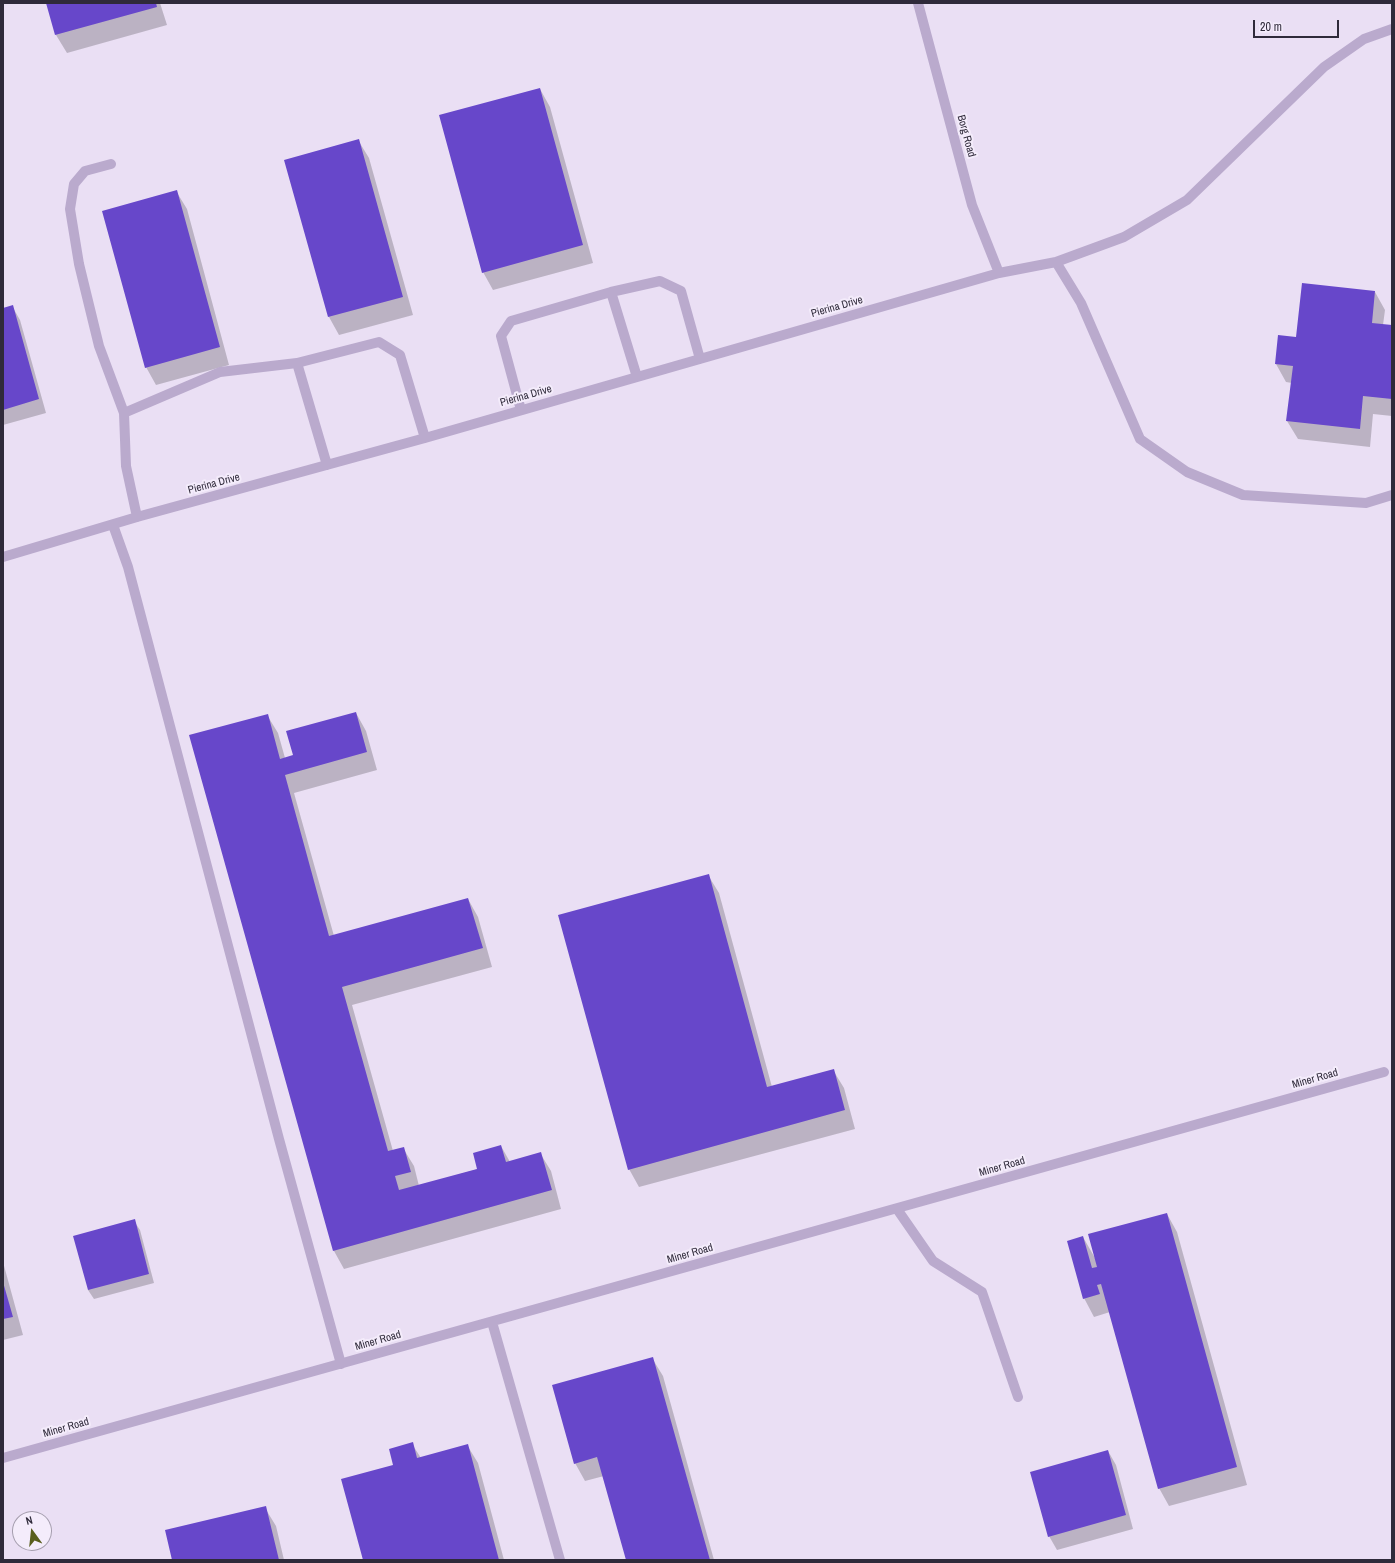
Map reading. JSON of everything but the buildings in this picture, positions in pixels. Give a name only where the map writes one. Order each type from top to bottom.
[{"type":"street","name":"Borg Road","points":[[918,3],[972,204],[999,273]]},
{"type":"street","name":"Pierina Drive","points":[[3,557],[136,518],[425,438],[999,273],[1056,262],[1124,237],[1187,200],[1324,67],[1364,39],[1392,29]]},
{"type":"street","points":[[111,164],[85,172],[74,184],[70,209],[79,264],[99,346],[124,413],[126,466],[136,518]]},
{"type":"street","points":[[1056,262],[1081,303],[1140,439],[1188,472],[1243,495],[1366,503],[1392,496]]},
{"type":"street","points":[[521,410],[501,336],[511,321],[611,292],[660,281],[681,291],[700,359]]},
{"type":"street","points":[[611,292],[637,377]]},
{"type":"street","points":[[124,413],[220,372],[297,363],[380,342],[400,354],[425,438]]},
{"type":"street","points":[[297,363],[326,465]]},
{"type":"street","points":[[113,525],[128,568],[267,1094],[341,1364]]},
{"type":"street","name":"Miner Road","points":[[3,1458],[1384,1072]]},
{"type":"street","points":[[897,1208],[933,1261],[982,1292],[1018,1397]]},
{"type":"street","points":[[492,1322],[560,1560]]}]
